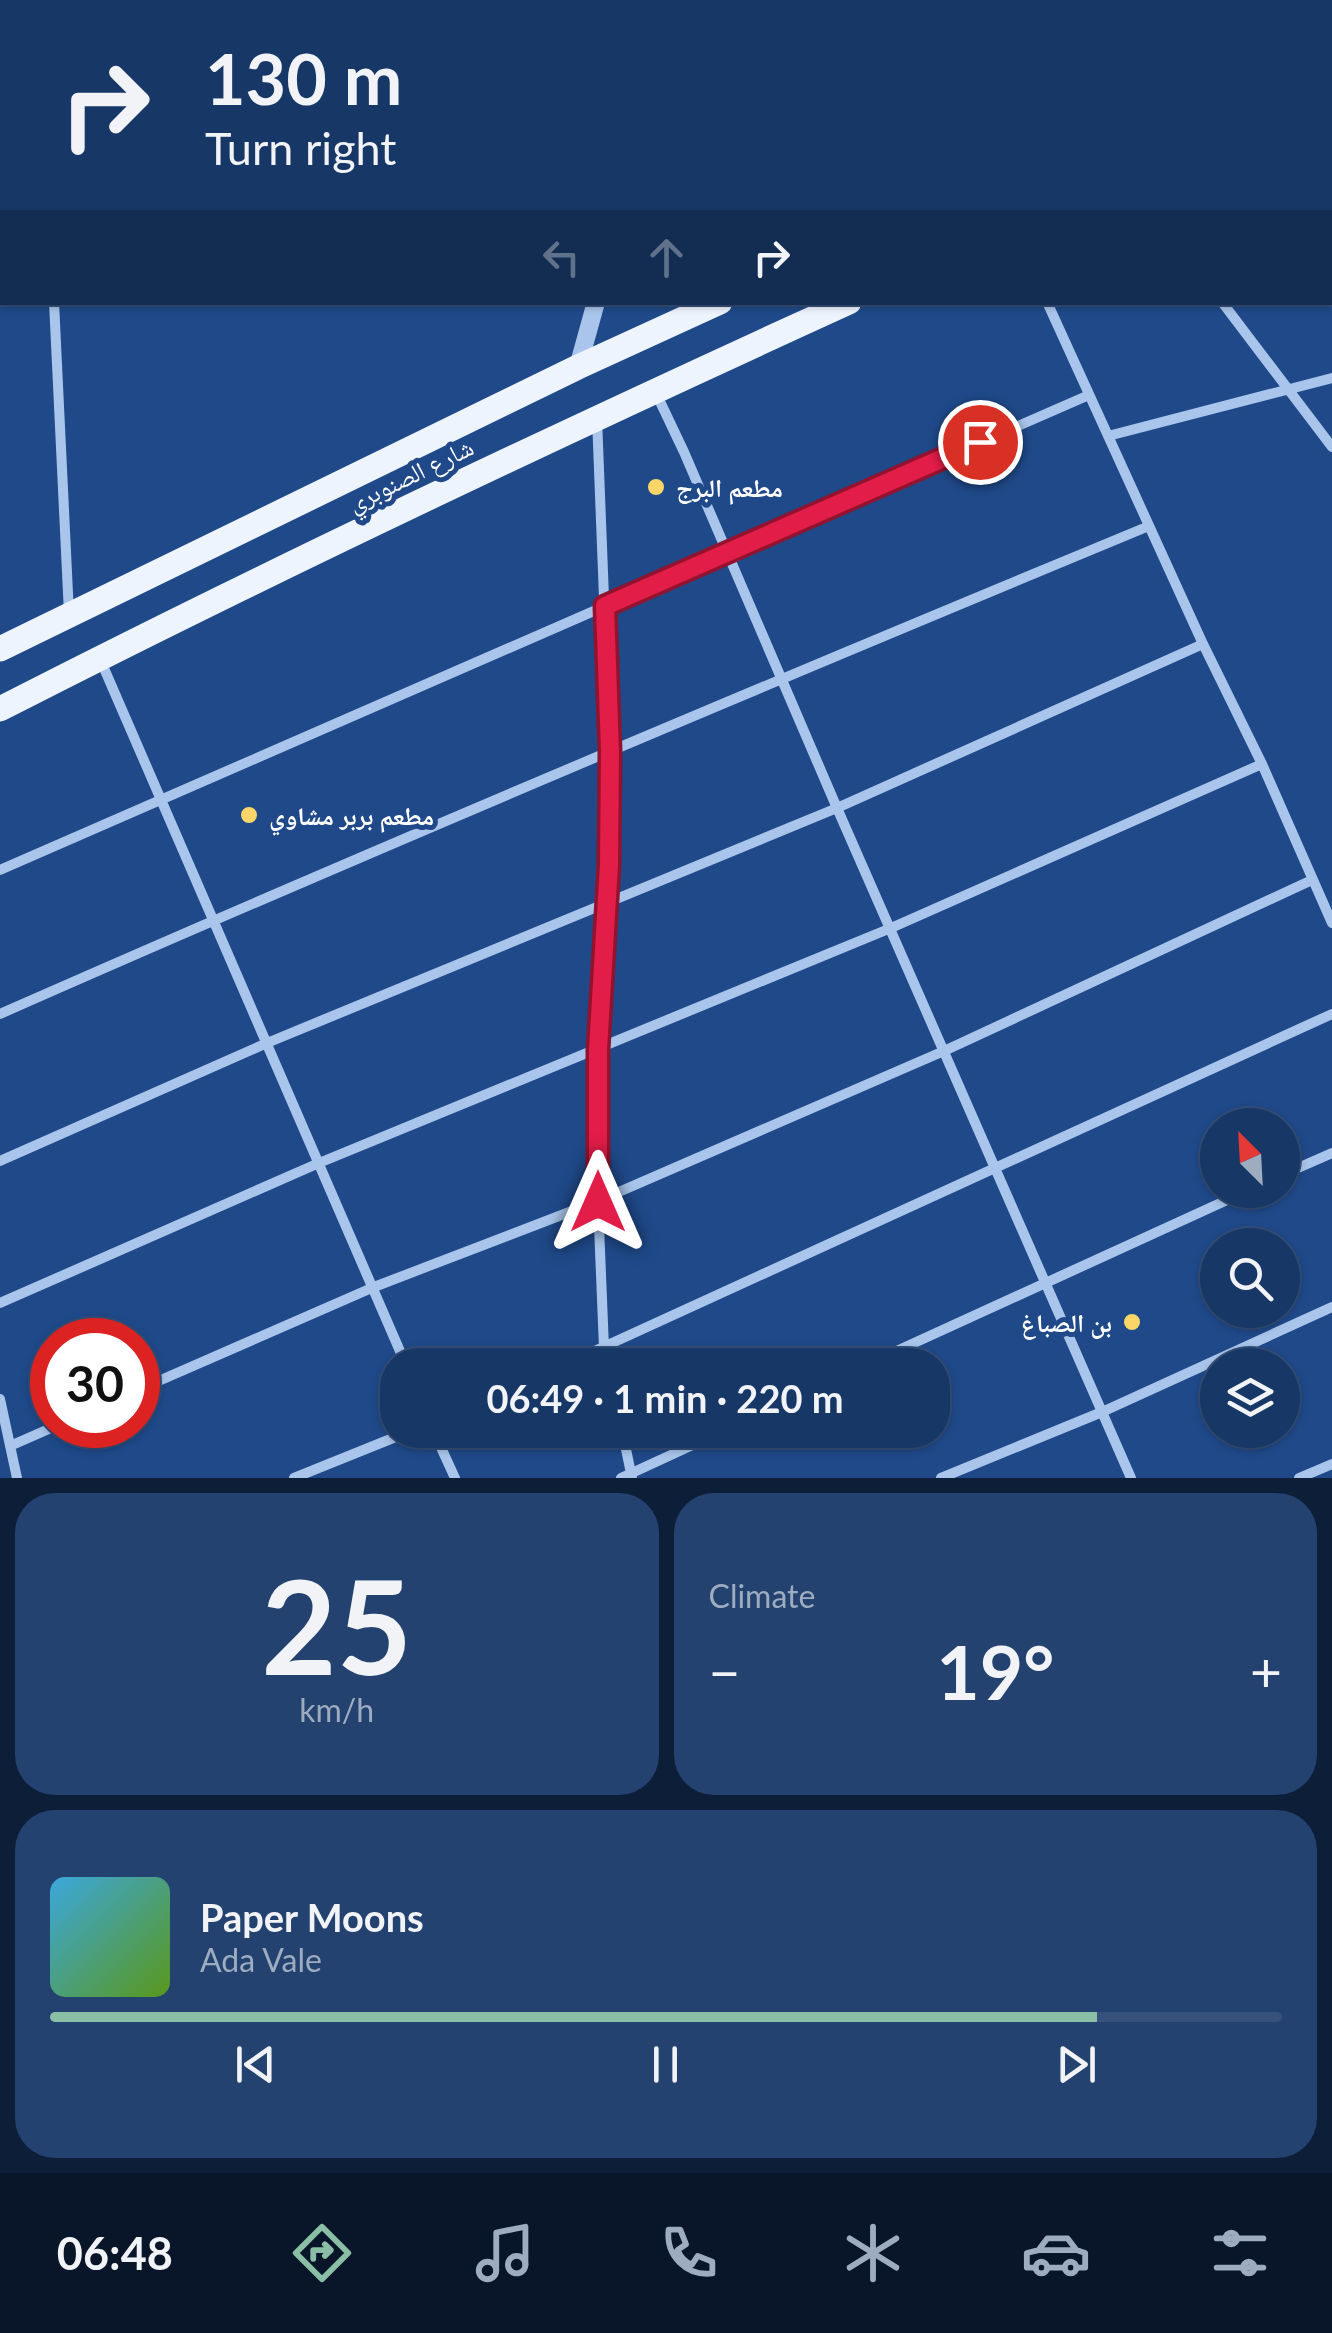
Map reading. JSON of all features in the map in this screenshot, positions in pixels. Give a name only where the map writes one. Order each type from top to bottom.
[{"type":"main road","name":"شارع الصنوبري","points":[[0,649],[713,305]]},
{"type":"main road","name":"شارع الصنوبري","points":[[0,709],[597,417],[843,305]]},
{"type":"street","points":[[54,305],[70,616]]},
{"type":"street","points":[[578,367],[595,305]]},
{"type":"street","points":[[1048,305],[1332,923]]},
{"type":"street","points":[[1224,305],[1332,447]]},
{"type":"street","points":[[1108,436],[1332,378]]},
{"type":"street","points":[[655,390],[1131,1478]]},
{"type":"street","points":[[0,870],[1089,395]]},
{"type":"street","points":[[597,417],[610,752],[608,902],[598,1050],[598,1202],[604,1348],[1332,1014]]},
{"type":"street","points":[[0,1014],[781,678],[1150,526]]},
{"type":"street","points":[[0,1161],[267,1044],[837,808],[1203,644]]},
{"type":"street","points":[[100,658],[399,1348]]},
{"type":"street","points":[[0,1303],[319,1163],[891,928],[1262,764]]},
{"type":"street","points":[[160,1380],[374,1287],[598,1202],[944,1051],[1312,880]]},
{"type":"street","points":[[1300,1167],[1332,1153]]},
{"type":"street","points":[[903,1348],[1209,1208]]},
{"type":"street","points":[[941,1478],[1102,1412],[1332,1307]]},
{"type":"street","points":[[0,1398],[17,1478]]},
{"type":"street","points":[[10,1446],[30,1437]]},
{"type":"street","points":[[294,1478],[380,1443]]},
{"type":"street","points":[[441,1448],[454,1478]]},
{"type":"street","points":[[624,1448],[628,1476],[687,1448]]},
{"type":"street","points":[[1300,1478],[1332,1464]]},
{"type":"place","name":"مطعم البرج","points":[[656,487]]},
{"type":"place","name":"مطعم بربر مشاوي","points":[[249,815]]},
{"type":"place","name":"بن الصباغ","points":[[1132,1322]]},
{"type":"route","points":[[598,1202],[598,1050],[609,865],[605,606],[980,442]]}]
